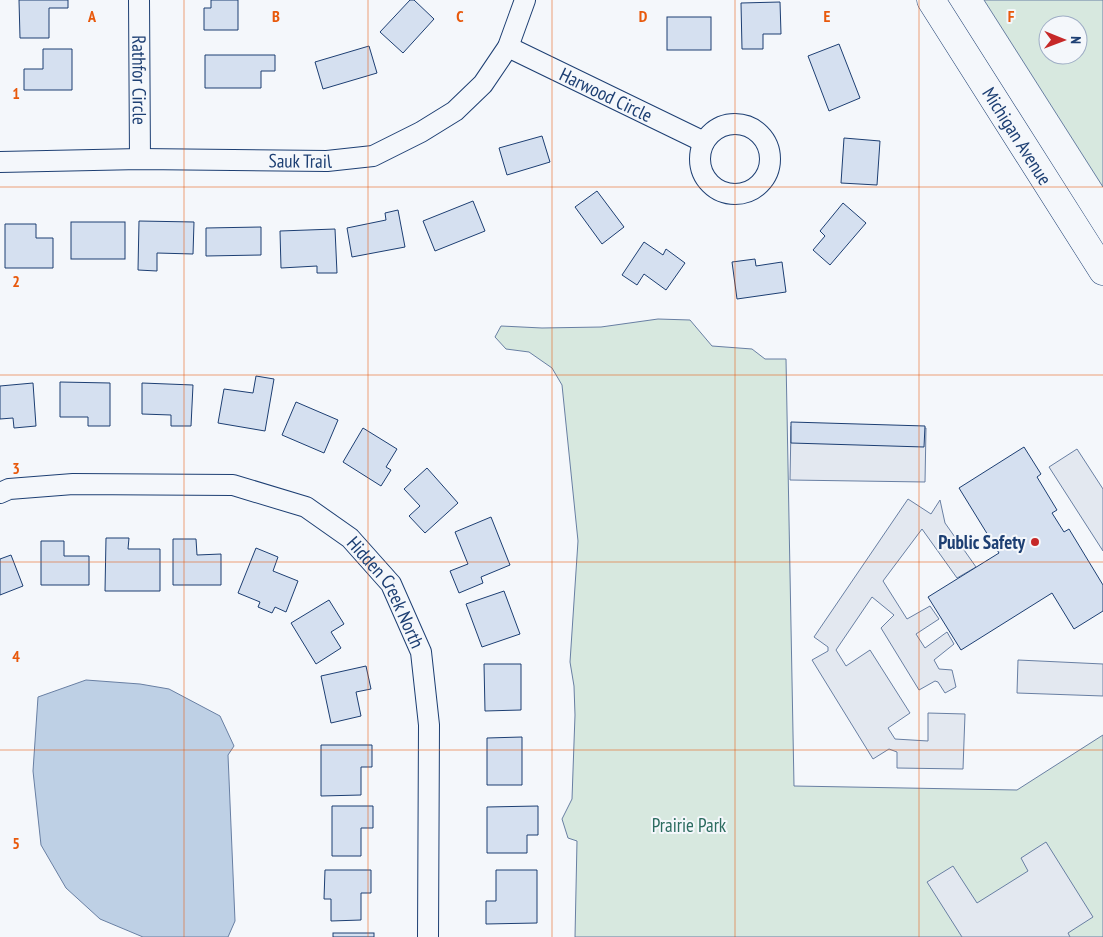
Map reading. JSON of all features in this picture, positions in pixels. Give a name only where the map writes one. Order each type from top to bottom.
[{"type":"highway","name":"Michigan Avenue","points":[[932,0],[1103,271]]},
{"type":"street","name":"Rathfor Circle","points":[[139,0],[140,159]]},
{"type":"street","name":"Sauk Trail","points":[[0,162],[140,159],[327,161],[372,156],[421,132],[456,111],[483,84],[508,47],[525,0]]},
{"type":"street","name":"Harwood Circle","points":[[508,47],[704,142]]},
{"type":"street","name":"Hidden Creek North","points":[[0,492],[9,489],[72,484],[232,485],[306,507],[350,538],[391,584],[421,652],[429,725],[428,937]]},
{"type":"green space","points":[[984,0],[1103,0],[1103,187]]},
{"type":"green space","name":"Prairie Park","points":[[658,319],[690,320],[712,346],[752,349],[765,359],[786,359],[794,786],[1017,790],[1103,735],[1103,937],[575,937],[577,841],[568,838],[562,819],[572,799],[575,715],[574,686],[570,662],[578,541],[562,385],[552,368],[529,352],[506,349],[495,337],[501,326],[542,328],[601,327]]},
{"type":"shaded area","points":[[791,426],[926,428],[925,482],[790,480]]},
{"type":"shaded area","points":[[1077,449],[1103,489],[1103,551],[1049,467]]},
{"type":"shaded area","points":[[908,499],[931,514],[940,500],[945,523],[976,567],[957,578],[922,529],[883,581],[907,619],[930,606],[939,619],[916,634],[925,648],[947,632],[954,644],[934,660],[939,669],[952,670],[956,687],[945,693],[938,682],[935,681],[919,690],[881,628],[894,615],[872,597],[836,650],[846,666],[870,650],[910,713],[888,728],[895,739],[928,741],[928,713],[965,714],[963,769],[897,768],[897,752],[889,749],[873,759],[812,660],[828,651],[828,647],[814,637]]},
{"type":"shaded area","points":[[1018,660],[1103,664],[1103,696],[1017,693]]},
{"type":"shaded area","points":[[1046,842],[1093,917],[1068,933],[1070,937],[962,937],[927,882],[953,866],[977,903],[1028,871],[1021,858]]},
{"type":"water","points":[[86,680],[140,684],[169,689],[220,716],[234,746],[228,755],[235,921],[228,937],[143,937],[100,919],[66,888],[41,845],[33,771],[38,697]]},
{"type":"building","points":[[19,0],[68,0],[68,8],[49,8],[49,38],[20,38]]},
{"type":"building","points":[[211,0],[238,0],[238,30],[204,30],[204,8],[211,8]]},
{"type":"building","points":[[410,0],[414,0],[434,19],[403,53],[380,32]]},
{"type":"building","points":[[780,2],[781,34],[763,34],[763,49],[742,49],[741,3]]},
{"type":"building","points":[[667,17],[711,17],[711,50],[667,50]]},
{"type":"building","points":[[839,44],[860,98],[829,111],[808,56]]},
{"type":"building","points":[[369,46],[377,73],[323,89],[315,62]]},
{"type":"building","points":[[43,49],[72,49],[72,90],[24,90],[24,69],[43,69]]},
{"type":"building","points":[[205,55],[275,55],[275,71],[261,71],[261,88],[205,88]]},
{"type":"building","points":[[542,136],[550,162],[507,175],[499,148]]},
{"type":"building","points":[[844,138],[880,141],[877,185],[841,183]]},
{"type":"building","points":[[597,191],[624,227],[602,244],[575,207]]},
{"type":"building","points":[[473,201],[485,231],[435,251],[423,221]]},
{"type":"building","points":[[843,203],[866,223],[830,265],[813,250],[825,236],[820,231]]},
{"type":"building","points":[[398,210],[405,247],[352,257],[347,228],[386,220],[385,213]]},
{"type":"building","points":[[139,221],[194,222],[193,254],[157,253],[157,271],[138,270]]},
{"type":"building","points":[[71,222],[125,222],[125,259],[71,259]]},
{"type":"building","points":[[5,224],[36,224],[36,238],[53,238],[53,268],[5,268]]},
{"type":"building","points":[[261,227],[261,255],[206,256],[206,228]]},
{"type":"building","points":[[335,229],[337,273],[317,273],[317,266],[281,268],[280,231]]},
{"type":"building","points":[[644,242],[663,255],[666,249],[685,263],[666,290],[644,274],[637,285],[622,275]]},
{"type":"building","points":[[755,259],[756,266],[782,262],[786,292],[737,299],[732,262]]},
{"type":"building","points":[[256,376],[274,379],[265,431],[218,423],[224,389],[253,393]]},
{"type":"building","points":[[60,382],[110,383],[110,426],[88,426],[88,417],[60,417]]},
{"type":"building","points":[[33,383],[36,426],[14,428],[13,418],[0,419],[0,386]]},
{"type":"building","points":[[142,383],[193,385],[191,426],[171,426],[171,415],[142,414]]},
{"type":"building","points":[[296,402],[338,420],[324,453],[282,435]]},
{"type":"building","points":[[791,422],[925,426],[924,447],[791,443]]},
{"type":"building","points":[[363,428],[397,449],[386,467],[391,470],[381,486],[343,462]]},
{"type":"building","name":"Public Safety","points":[[1024,447],[1041,474],[1037,477],[1057,510],[1052,513],[1064,532],[1069,529],[1103,585],[1103,611],[1074,629],[1052,593],[961,650],[928,597],[999,553],[959,488]]},
{"type":"building","points":[[427,468],[458,503],[425,533],[409,516],[420,506],[404,489]]},
{"type":"building","points":[[491,517],[510,565],[481,577],[483,583],[459,593],[450,571],[468,564],[455,532]]},
{"type":"building","points":[[106,538],[129,538],[128,549],[160,549],[160,591],[105,591]]},
{"type":"building","points":[[173,539],[196,539],[197,555],[221,554],[221,585],[173,585]]},
{"type":"building","points":[[41,541],[64,541],[64,556],[89,556],[89,585],[41,585]]},
{"type":"building","points":[[256,548],[278,557],[273,571],[298,581],[286,612],[275,607],[272,613],[258,607],[260,602],[238,593]]},
{"type":"building","points":[[11,555],[23,586],[0,595],[0,559]]},
{"type":"building","points":[[504,591],[520,634],[482,647],[466,604]]},
{"type":"building","points":[[329,600],[344,624],[331,632],[341,648],[316,664],[291,623]]},
{"type":"building","points":[[484,664],[521,664],[521,710],[485,711]]},
{"type":"building","points":[[366,666],[371,689],[356,692],[361,716],[331,723],[321,676]]},
{"type":"building","points":[[522,737],[522,785],[487,785],[487,738]]},
{"type":"building","points":[[321,745],[372,745],[372,767],[361,767],[361,795],[321,796]]},
{"type":"building","points":[[332,806],[373,806],[373,828],[361,828],[361,856],[332,856]]},
{"type":"building","points":[[538,806],[538,835],[527,835],[527,853],[487,853],[487,807]]},
{"type":"building","points":[[325,870],[371,870],[371,893],[361,893],[361,920],[331,921],[331,899],[324,899]]},
{"type":"building","points":[[496,870],[537,870],[537,923],[486,924],[486,901],[496,901]]},
{"type":"building","points":[[333,933],[374,933],[374,937],[333,937]]},
{"type":"place","name":"Public Safety","points":[[1035,542]]}]
